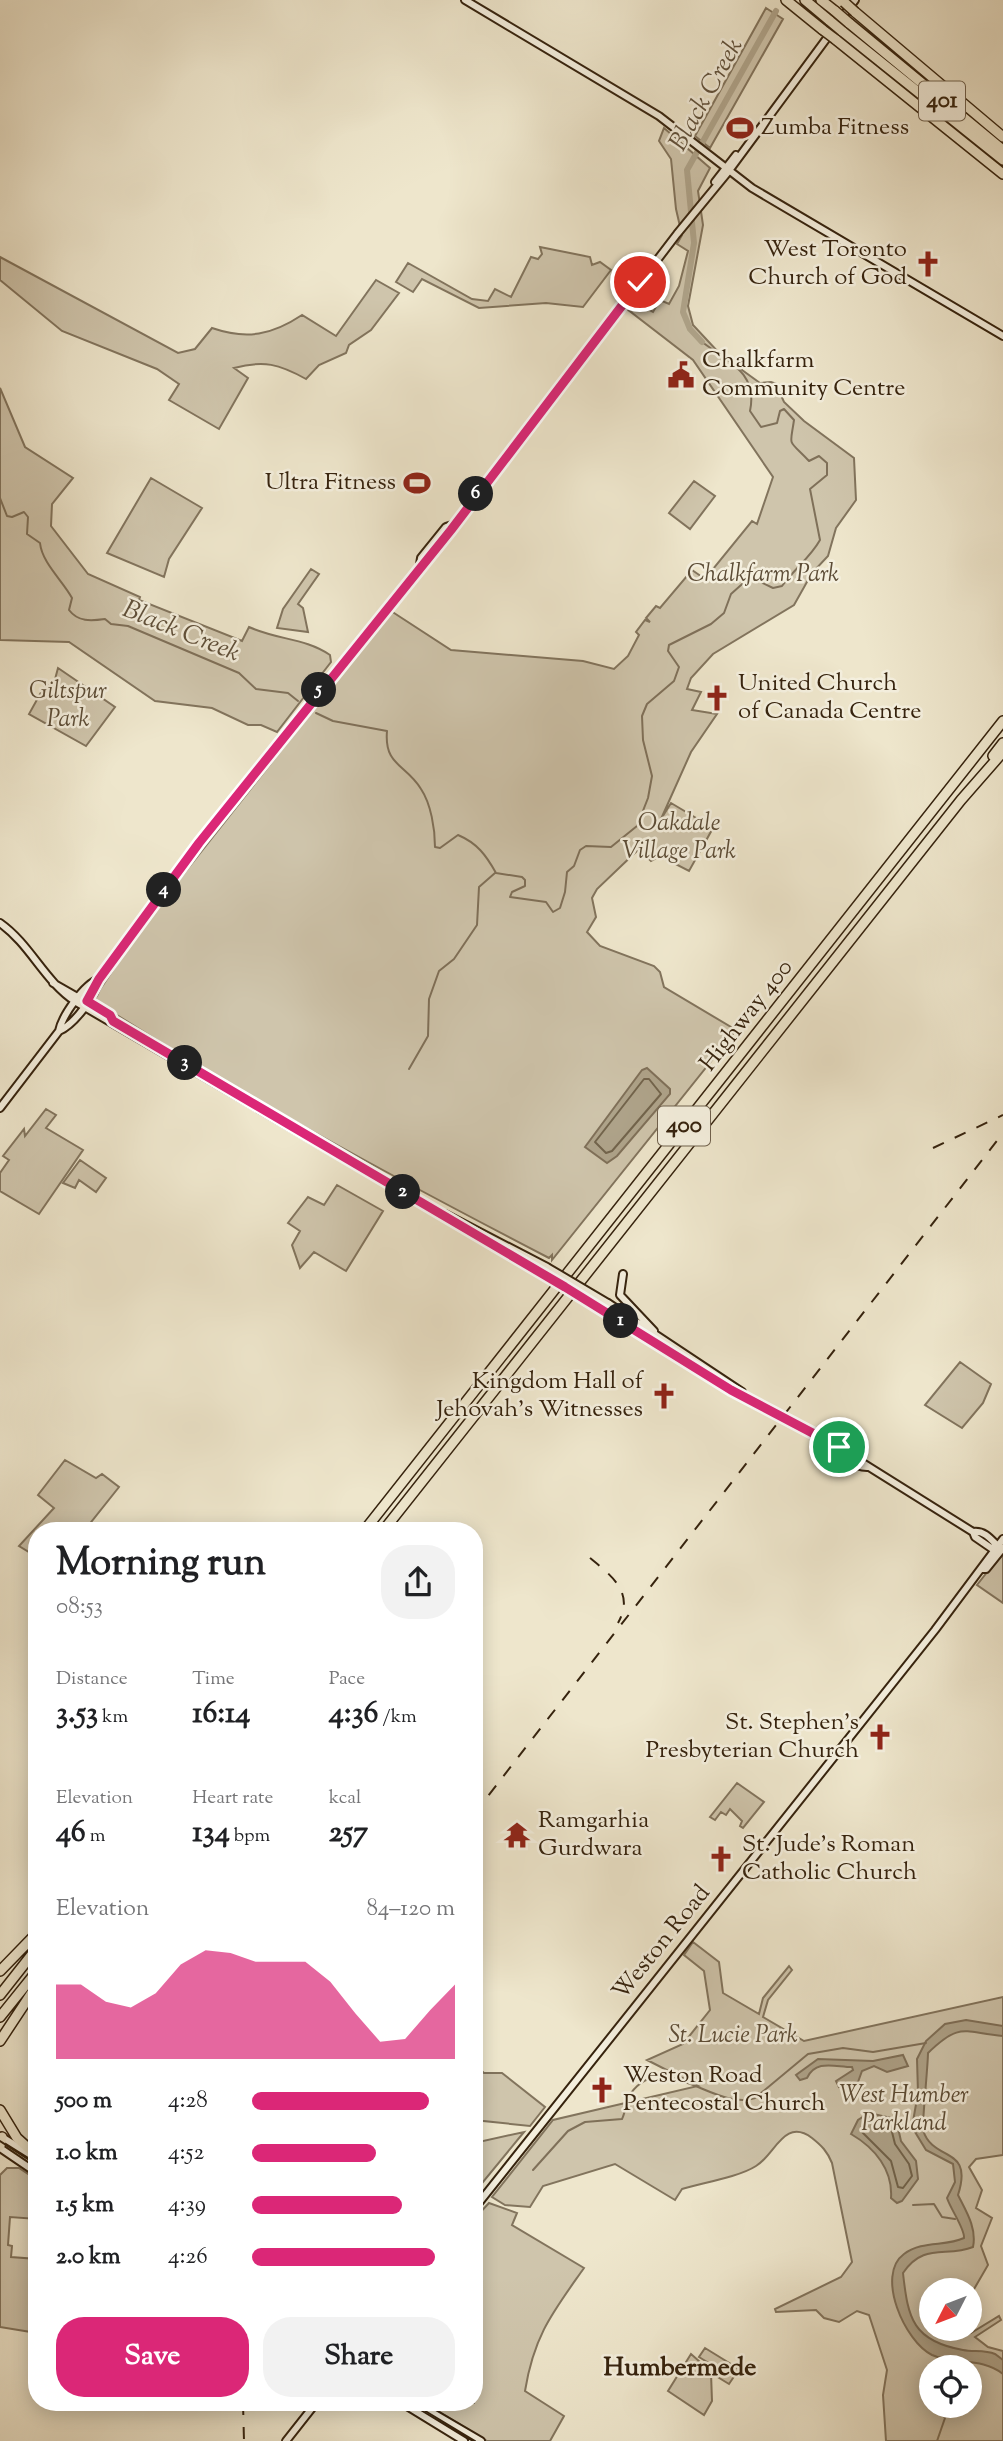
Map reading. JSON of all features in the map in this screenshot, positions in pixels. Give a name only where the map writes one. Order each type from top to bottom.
[{"type":"highway","name":"401","points":[[786,0],[1003,174]]},
{"type":"highway","name":"401","points":[[805,0],[830,21],[845,27],[1003,150]]},
{"type":"highway","name":"401","points":[[821,0],[835,11],[845,27],[1003,160]]},
{"type":"highway","name":"401","points":[[843,1],[1003,137]]},
{"type":"highway","points":[[939,83],[1003,130]]},
{"type":"highway","points":[[968,146],[1003,182]]},
{"type":"highway","name":"Highway 400","points":[[371,1522],[1003,721]]},
{"type":"highway","points":[[961,800],[1003,743]]},
{"type":"highway","name":"Highway 400","points":[[390,1522],[961,800],[1003,752]]},
{"type":"highway","points":[[0,1971],[28,1942]]},
{"type":"highway","points":[[0,1995],[28,1959]]},
{"type":"highway","points":[[0,2017],[28,1982]]},
{"type":"highway","points":[[0,2041],[28,1999]]},
{"type":"highway","points":[[0,2110],[17,2138],[28,2149]]},
{"type":"main road","points":[[466,0],[650,110],[727,169],[827,232],[1003,336]]},
{"type":"main road","points":[[0,1108],[59,1031],[60,1024],[82,1002],[92,981],[99,979],[199,843],[420,565],[421,558],[446,527],[452,525],[750,141],[855,0]]},
{"type":"main road","points":[[0,923],[27,947],[51,982],[82,1002],[110,1015],[113,1021],[828,1444],[842,1456],[861,1467],[867,1467],[973,1532],[987,1536],[1001,1548]]},
{"type":"main road","points":[[418,1201],[547,1267],[608,1303],[748,1398]]},
{"type":"main road","points":[[623,1274],[619,1290],[621,1297],[646,1319],[658,1335]]},
{"type":"main road","name":"Weston Road","points":[[483,2198],[1001,1548],[1003,1539]]},
{"type":"main road","points":[[1,2142],[28,2154]]},
{"type":"main road","points":[[1,2142],[28,2164]]},
{"type":"main road","points":[[286,2441],[311,2411]]},
{"type":"main road","points":[[415,2411],[464,2441]]},
{"type":"main road","points":[[430,2411],[481,2441]]},
{"type":"green space","points":[[766,8],[783,19],[710,148],[695,136]]},
{"type":"green space","points":[[664,128],[710,168],[698,191],[703,225],[688,306],[693,325],[720,354],[760,383],[780,385],[778,389],[784,402],[804,421],[854,458],[856,500],[836,528],[828,556],[812,573],[794,605],[713,654],[691,678],[687,689],[701,692],[692,710],[717,714],[691,752],[661,819],[671,803],[713,828],[689,871],[660,856],[651,861],[639,849],[597,889],[592,898],[596,917],[587,932],[600,946],[654,966],[660,972],[664,987],[736,1030],[552,1260],[552,1255],[549,1258],[491,1228],[262,1103],[150,1036],[95,1001],[95,997],[141,928],[391,611],[451,650],[583,661],[614,669],[628,656],[639,635],[636,632],[645,620],[650,622],[646,618],[656,606],[660,608],[692,570],[705,579],[752,521],[757,524],[773,477],[693,360],[627,309],[633,301],[653,312],[660,300],[669,304],[679,286],[688,251],[677,244],[682,235],[676,209],[671,159],[659,141]]},
{"type":"green space","points":[[540,247],[590,257],[592,265],[600,262],[611,270],[583,307],[546,303],[479,308],[422,279],[413,292],[396,282],[408,263],[472,299],[488,301],[495,289],[511,297],[531,257],[538,259],[542,254]]},
{"type":"green space","points":[[0,257],[178,353],[195,349],[212,328],[237,334],[259,334],[302,315],[336,336],[376,280],[399,293],[371,330],[349,345],[346,353],[319,365],[306,379],[271,365],[254,364],[234,368],[248,378],[219,429],[169,400],[179,384],[157,369],[62,331],[0,280]]},
{"type":"green space","points":[[0,388],[25,447],[73,478],[52,504],[51,526],[88,574],[140,597],[139,600],[242,641],[249,627],[311,645],[330,655],[331,662],[277,732],[261,725],[248,725],[212,708],[155,701],[69,642],[0,640]]},
{"type":"green space","points":[[151,478],[202,508],[169,559],[164,577],[107,553]]},
{"type":"green space","points":[[694,481],[715,496],[690,529],[669,513]]},
{"type":"green space","points":[[311,569],[319,574],[298,604],[303,608],[308,632],[277,628],[283,609]]},
{"type":"green space","name":"Giltspur Park","points":[[58,668],[115,707],[86,746],[29,714],[44,687],[54,683]]},
{"type":"green space","points":[[46,1109],[56,1115],[46,1128],[83,1150],[39,1214],[0,1191],[0,1173],[9,1160],[3,1156],[24,1129],[25,1136]]},
{"type":"green space","points":[[80,1160],[106,1178],[96,1192],[79,1180],[75,1188],[63,1183]]},
{"type":"green space","points":[[337,1185],[383,1211],[346,1271],[314,1252],[300,1268],[292,1245],[300,1231],[288,1223],[308,1197],[324,1205]]},
{"type":"green space","points":[[960,1362],[991,1384],[983,1403],[962,1428],[925,1405]]},
{"type":"green space","points":[[65,1460],[96,1478],[102,1474],[119,1487],[91,1522],[41,1522],[54,1508],[38,1495]]},
{"type":"green space","points":[[28,1536],[28,1552],[19,1546]]},
{"type":"green space","points":[[1003,1552],[1003,1603],[977,1585]]},
{"type":"green space","points":[[737,1783],[764,1802],[743,1828],[740,1826],[742,1821],[730,1809],[726,1815],[721,1812],[715,1820],[710,1817]]},
{"type":"green space","name":"West Humber Parkland","points":[[693,1942],[719,1962],[723,1993],[759,2014],[763,1998],[789,1966],[792,1970],[768,2000],[763,2017],[804,2041],[1003,1997],[1003,2155],[976,2159],[969,2167],[982,2190],[976,2208],[992,2218],[981,2246],[988,2265],[980,2278],[919,2278],[919,2342],[982,2342],[988,2347],[1003,2351],[1003,2441],[886,2441],[883,2395],[887,2370],[869,2315],[857,2311],[839,2322],[824,2318],[816,2310],[776,2312],[775,2309],[841,2277],[852,2262],[832,2163],[821,2146],[802,2133],[787,2135],[763,2161],[749,2170],[682,2189],[675,2200],[615,2164],[543,2186],[530,2207],[505,2205],[492,2197],[553,2120],[698,2086],[647,2060],[683,2044],[710,2010],[704,1971],[684,1955]]},
{"type":"green space","points":[[483,2072],[502,2073],[545,2107],[530,2126],[483,2121]]},
{"type":"green space","points":[[524,2132],[483,2182],[483,2141]]},
{"type":"green space","points":[[7,2168],[19,2168],[28,2174],[28,2218],[10,2217],[8,2245],[12,2246],[11,2257],[28,2258],[28,2332],[0,2327],[0,2175]]},
{"type":"green space","points":[[489,2203],[517,2213],[512,2225],[584,2268],[554,2311],[539,2339],[525,2391],[564,2416],[550,2441],[487,2441],[438,2411],[483,2411],[483,2209]]},
{"type":"green space","name":"West Humber Parkland","points":[[999,2316],[1001,2320],[982,2332],[982,2326]]},
{"type":"green space","points":[[705,2348],[739,2369],[729,2384],[711,2373],[712,2401],[704,2415],[668,2391],[691,2354],[709,2370],[712,2365],[699,2357]]},
{"type":"water","points":[[647,1068],[670,1089],[670,1094],[617,1156],[607,1163],[585,1147],[642,1070]]},
{"type":"water","points":[[966,2020],[1003,2026],[1003,2036],[963,2031],[948,2036],[928,2053],[923,2130],[935,2147],[957,2161],[961,2168],[962,2179],[958,2195],[972,2226],[974,2240],[973,2247],[927,2254],[911,2263],[903,2273],[907,2303],[919,2329],[919,2342],[936,2342],[963,2350],[995,2354],[1003,2360],[1003,2374],[982,2364],[982,2355],[932,2355],[922,2348],[904,2323],[893,2292],[892,2277],[896,2264],[904,2254],[926,2245],[964,2238],[947,2198],[955,2182],[953,2164],[926,2150],[912,2127],[918,2093],[917,2059],[926,2041],[945,2024]]},
{"type":"water","points":[[903,2055],[908,2066],[887,2072],[874,2066],[862,2071],[858,2082],[839,2087],[836,2081],[853,2070],[852,2067],[821,2066],[815,2068],[807,2078],[800,2080],[796,2075],[818,2059],[873,2061]]},
{"type":"water","points":[[869,2113],[896,2119],[901,2141],[916,2161],[918,2179],[902,2201],[897,2203],[891,2198],[889,2178],[881,2161],[868,2146],[851,2134],[858,2120]]},
{"type":"waterway","name":"Black Creek","points":[[702,342],[690,329],[683,312],[694,243],[687,170],[776,11]]},
{"type":"waterway","name":"Black Creek","points":[[316,713],[333,721],[387,731],[387,743],[392,758],[421,789],[430,809],[435,847],[440,848],[458,835],[465,838],[480,850],[496,873],[522,877],[525,880],[525,886],[512,892],[510,897],[546,902],[553,912],[560,908],[567,872],[574,866],[580,850],[586,846],[611,847],[637,826],[648,798],[652,776],[643,740],[642,716],[647,704],[674,681],[679,667],[668,651],[669,645],[711,624],[724,613],[731,594],[750,577],[773,588],[782,586],[820,540],[810,489],[827,475],[827,463],[819,456],[809,461],[794,445],[791,439],[794,420],[784,409],[780,411],[777,423],[761,427],[750,411],[750,387],[745,378],[731,363],[702,342]]},
{"type":"waterway","name":"Black Creek","points":[[0,498],[7,516],[12,517],[24,512],[28,517],[27,534],[40,543],[49,565],[72,598],[69,610],[76,617],[105,619],[111,624],[128,626],[239,673],[256,689],[288,693],[298,701]]},
{"type":"waterway","points":[[409,1069],[428,1036],[429,999],[439,971],[454,959],[477,925],[479,887],[495,873]]},
{"type":"waterway","points":[[533,2170],[568,2131],[585,2122],[622,2119],[629,2096],[644,2081],[659,2077],[674,2078],[723,2097],[740,2100],[755,2098],[808,2054],[843,2048],[873,2052],[926,2043]]},
{"type":"waterway","points":[[913,2205],[934,2204],[942,2217],[955,2219]]},
{"type":"waterway","points":[[937,2441],[945,2418]]},
{"type":"tram line","points":[[0,2141],[28,2159]]},
{"type":"tram line","points":[[425,2411],[475,2441]]},
{"type":"railway","points":[[933,1148],[1003,1115]]},
{"type":"railway","points":[[483,1802],[1003,1133]]},
{"type":"railway","points":[[590,1558],[619,1586],[624,1603],[618,1623]]},
{"type":"railway","points":[[243,2411],[244,2441]]},
{"type":"place","name":"Zumba Fitness","points":[[740,128]]},
{"type":"place","name":"West Toronto Church of God","points":[[928,264]]},
{"type":"place","name":"Chalkfarm Community Centre","points":[[681,375]]},
{"type":"place","name":"Ultra Fitness","points":[[417,483]]},
{"type":"place","name":"United Church of Canada Centre","points":[[717,698]]},
{"type":"place","name":"Kingdom Hall of Jehovah's Witnesses","points":[[664,1396]]},
{"type":"place","name":"St. Stephen's Presbyterian Church","points":[[880,1737]]},
{"type":"place","name":"Ramgarhia Gurdwara","points":[[517,1835]]},
{"type":"place","name":"St. Jude's Roman Catholic Church","points":[[721,1859]]},
{"type":"place","name":"Weston Road Pentecostal Church","points":[[602,2090]]},
{"type":"district","name":"Humbermede","points":[[680,2368]]},
{"type":"route","points":[[640,282],[452,525],[451,530],[306,706],[199,843],[99,979],[87,1001],[110,1015],[113,1021],[465,1231],[565,1287],[731,1390],[828,1444],[839,1447]]},
{"type":"park label","name":"Chalkfarm Park","points":[[763,575]]},
{"type":"park label","name":"Oakdale Village Park","points":[[679,838]]},
{"type":"park label","name":"St. Lucie Park","points":[[733,2036]]}]
